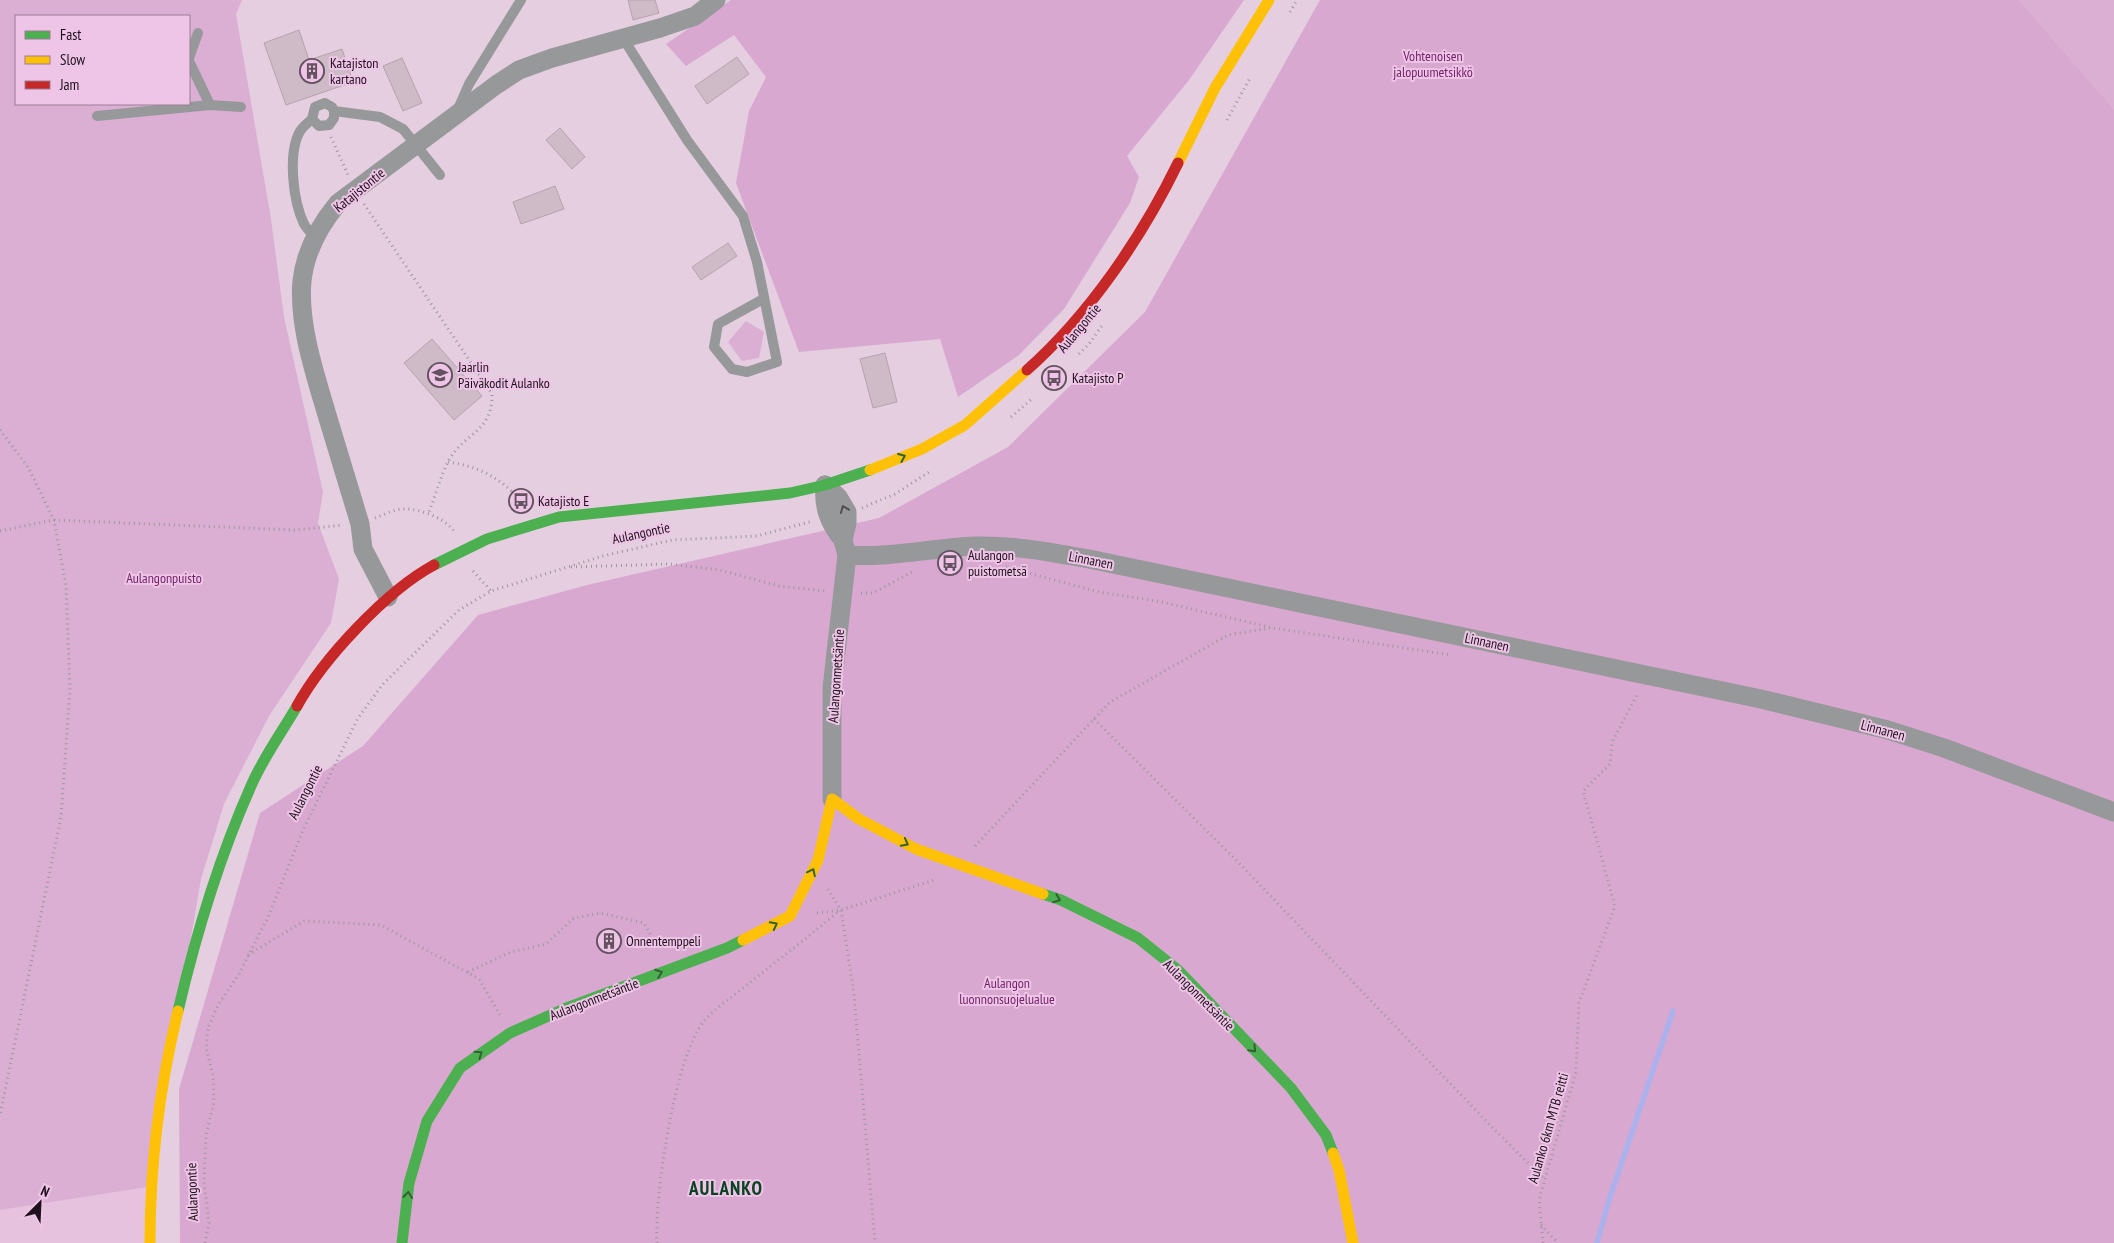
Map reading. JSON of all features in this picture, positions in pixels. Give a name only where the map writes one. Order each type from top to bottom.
[{"type":"street","name":"Katajistontie","points":[[388,597],[363,549],[360,524],[312,366],[304,328],[302,282],[307,259],[323,222],[333,209],[355,191],[519,70],[552,58],[695,16],[716,0]]},
{"type":"street","name":"Aulangontie","points":[[150,1243],[150,1186],[157,1115],[188,968],[215,877],[252,784],[304,691],[348,638],[388,597],[432,567],[486,540],[559,517],[635,508],[734,500],[790,493],[825,485],[884,465],[922,449],[965,425],[1052,349],[1111,276],[1146,221],[1175,170],[1215,88],[1269,0]]},
{"type":"street","name":"Aulangontie","points":[[967,410],[993,401]]},
{"type":"street","name":"Aulangontie","points":[[856,474],[875,455]]},
{"type":"street","points":[[825,485],[838,497],[847,512]]},
{"type":"street","points":[[825,485],[824,499],[828,517],[845,548]]},
{"type":"street","name":"Aulangonmetsäntie","points":[[402,1243],[409,1183],[427,1121],[460,1068],[510,1033],[564,1009],[727,948],[790,916],[818,860],[832,798],[832,688],[843,593],[847,512]]},
{"type":"street","name":"Linnanen","points":[[845,548],[866,556],[973,546],[1020,546],[1761,698],[1888,730],[1944,748],[2114,812]]},
{"type":"street","name":"Aulangonmetsäntie","points":[[832,798],[859,819],[916,849],[1061,900],[1138,938],[1178,970],[1291,1088],[1326,1135],[1339,1170],[1353,1243]]},
{"type":"lane","points":[[456,115],[469,84],[521,0]]},
{"type":"lane","points":[[190,57],[198,33]]},
{"type":"lane","points":[[622,38],[687,140],[743,216],[756,262],[777,362],[747,372],[732,369],[714,347],[718,324],[763,299]]},
{"type":"lane","points":[[190,62],[210,105]]},
{"type":"lane","points":[[316,239],[304,223],[294,187],[292,171],[295,142],[300,130],[312,119],[313,110],[321,104],[328,105],[334,111],[380,117],[403,129],[417,144],[440,175]]},
{"type":"lane","points":[[97,116],[210,105],[241,107]]},
{"type":"lane","points":[[312,119],[317,125],[327,126],[334,118],[334,111]]},
{"type":"path","points":[[1288,15],[1297,0]]},
{"type":"path","points":[[1223,128],[1250,77]]},
{"type":"path","points":[[327,126],[355,191],[492,394],[492,407],[486,422],[454,453],[448,462],[428,514]]},
{"type":"path","name":"Aulangontie","points":[[1075,358],[1089,344],[1106,320]]},
{"type":"path","points":[[1003,423],[1039,392]]},
{"type":"path","points":[[0,430],[28,467],[54,520],[66,585],[70,690],[61,817],[0,1115]]},
{"type":"path","points":[[448,462],[465,464],[486,471],[509,487],[521,501]]},
{"type":"path","points":[[847,512],[869,506],[895,494],[935,469]]},
{"type":"path","points":[[0,531],[54,520],[294,530],[360,524],[400,509],[415,510],[428,514],[447,523],[457,535]]},
{"type":"path","name":"Aulangontie","points":[[205,1243],[209,1223],[204,1181],[206,1135],[214,1102],[213,1075],[206,1048],[208,1028],[218,1005],[248,956],[269,915],[303,830],[358,718],[383,684],[431,635],[459,610],[491,591],[566,568],[672,540],[757,536],[828,517]]},
{"type":"path","points":[[566,568],[668,564],[720,570],[778,586],[843,593],[873,593],[913,571]]},
{"type":"path","points":[[1005,566],[1099,592],[1162,602],[1273,628],[1459,656]]},
{"type":"path","points":[[472,568],[491,591]]},
{"type":"path","points":[[657,1243],[660,1184],[672,1110],[690,1048],[704,1022],[728,1000],[841,910],[942,877],[959,863],[1110,702],[1228,635],[1273,628]]},
{"type":"path","points":[[1631,692],[1647,694]]},
{"type":"path","name":"Aulanko 6km MTB reitti","points":[[1543,1243],[1539,1200],[1576,1072],[1579,1003],[1615,906],[1583,792],[1610,764],[1612,742],[1638,692]]},
{"type":"path","points":[[1094,719],[1238,861],[1489,1124],[1545,1180]]},
{"type":"path","points":[[815,866],[841,910],[854,994],[875,1243]]},
{"type":"path","points":[[468,973],[511,952],[546,944],[574,918],[601,912],[644,923],[659,948],[667,970]]},
{"type":"path","points":[[248,956],[304,921],[381,925],[479,979],[510,1033]]},
{"type":"path","points":[[1541,1225],[1558,1243]]},
{"type":"shaded area","points":[[148,1187],[147,1243],[0,1243],[0,1210]]},
{"type":"green space","name":"Aulangonpuisto","points":[[0,0],[242,0],[236,14],[271,219],[284,317],[323,492],[318,523],[339,579],[331,623],[269,716],[224,804],[201,879],[148,1187],[0,1210]]},
{"type":"green space","points":[[731,0],[1244,0],[1189,80],[1127,156],[1139,177],[1130,203],[1064,309],[1019,355],[958,397],[940,339],[799,352],[736,183],[749,111],[766,77],[734,35],[686,66],[666,44]]},
{"type":"green space","points":[[1320,0],[2019,0],[2114,109],[2114,1243],[180,1243],[179,1089],[260,813],[363,746],[478,615],[587,585],[879,518],[1008,447],[1145,312]]},
{"type":"green space","points":[[2019,0],[2114,0],[2114,109]]},
{"type":"green space","points":[[746,321],[764,332],[759,358],[742,361],[728,342]]},
{"type":"building","points":[[628,0],[655,0],[659,13],[633,20]]},
{"type":"building","name":"Katajiston kartano","points":[[299,30],[309,60],[342,49],[353,82],[286,105],[264,43]]},
{"type":"building","points":[[737,57],[749,74],[707,104],[695,86]]},
{"type":"building","points":[[402,58],[422,103],[403,111],[383,66]]},
{"type":"building","points":[[560,128],[585,157],[572,169],[546,140]]},
{"type":"building","points":[[555,186],[564,209],[521,224],[513,202]]},
{"type":"building","points":[[728,243],[737,256],[701,280],[692,267]]},
{"type":"building","points":[[432,339],[482,396],[454,420],[404,363]]},
{"type":"building","points":[[885,353],[897,402],[873,408],[860,359]]},
{"type":"building","name":"Onnentemppeli","points":[[606,934],[612,934],[617,939],[615,948],[606,950],[601,945],[601,939]]},
{"type":"waterway","points":[[1597,1243],[1609,1200],[1673,1011]]},
{"type":"traffic: fast","points":[[434,565],[487,539],[559,517],[790,493],[825,485],[870,470]]},
{"type":"traffic: fast","points":[[178,1011],[192,953],[239,813],[267,755],[297,706]]},
{"type":"traffic: fast","points":[[1043,894],[1061,900],[1138,938],[1178,970],[1291,1088],[1326,1135],[1333,1153]]},
{"type":"traffic: fast","points":[[402,1243],[409,1183],[427,1121],[460,1068],[510,1033],[564,1009],[727,948],[743,940]]},
{"type":"traffic: slow","points":[[1178,163],[1215,88],[1269,0]]},
{"type":"traffic: slow","points":[[870,470],[922,449],[965,425],[1027,370]]},
{"type":"traffic: slow","points":[[743,940],[790,916],[818,860],[832,799],[859,819],[916,849],[1043,894]]},
{"type":"traffic: slow","points":[[150,1243],[150,1213],[157,1126],[171,1040],[178,1011]]},
{"type":"traffic: slow","points":[[1333,1153],[1339,1170],[1353,1243]]},
{"type":"traffic: jam","points":[[1027,370],[1072,325],[1112,274],[1148,219],[1178,163]]},
{"type":"traffic: jam","points":[[297,706],[323,668],[357,628],[396,591],[434,565]]},
{"type":"place","name":"Katajiston kartano","points":[[312,71]]},
{"type":"place","name":"Jaarlin Päiväkodit Aulanko","points":[[440,375]]},
{"type":"place","name":"Katajisto P","points":[[1054,378]]},
{"type":"place","name":"Katajisto E","points":[[521,501]]},
{"type":"place","name":"Aulangon puistometsä","points":[[950,563]]},
{"type":"place","name":"Onnentemppeli","points":[[609,941]]},
{"type":"district","name":"AULANKO","points":[[726,1188]]},
{"type":"park label","name":"Vohtenoisen jalopuumetsikkö","points":[[1433,64]]},
{"type":"park label","name":"Aulangon luonnonsuojelualue","points":[[1007,992]]}]
